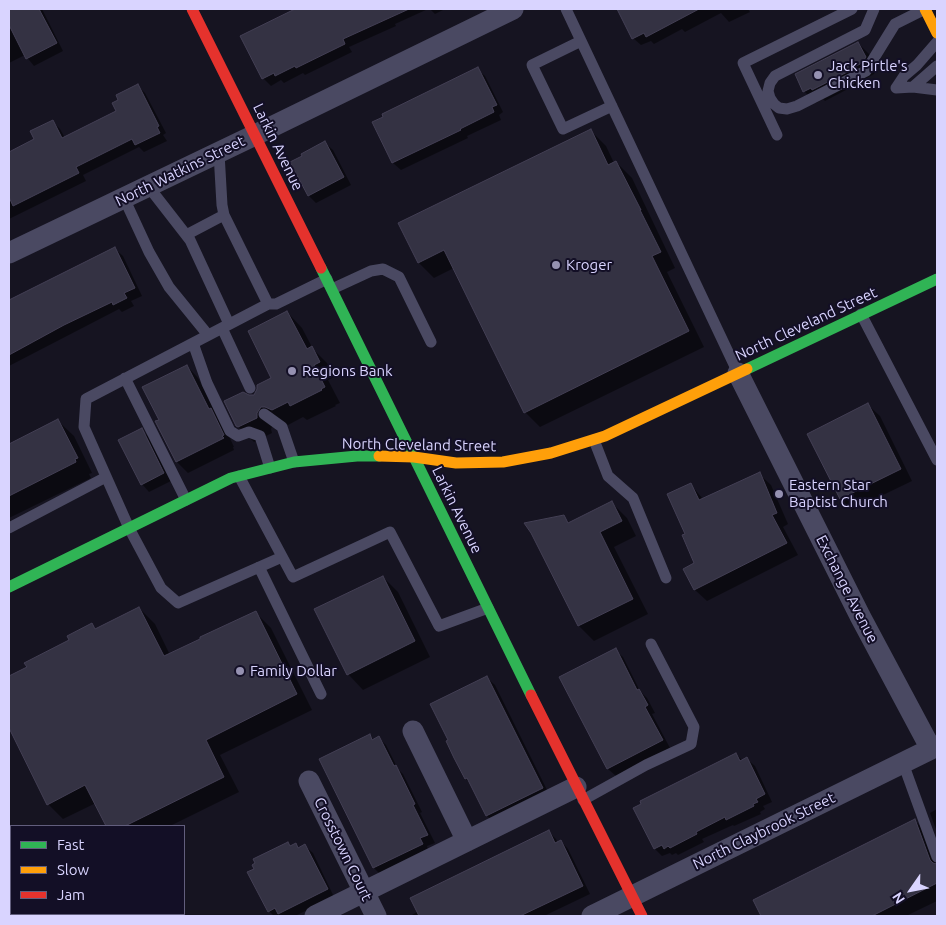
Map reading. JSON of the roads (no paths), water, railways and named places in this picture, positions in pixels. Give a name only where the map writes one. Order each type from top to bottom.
[{"type":"main road","name":"Larkin Avenue","points":[[192,9],[642,916]]},
{"type":"main road","points":[[929,13],[937,33]]},
{"type":"main road","name":"North Cleveland Street","points":[[9,587],[231,478],[294,462],[356,456],[414,457],[456,463],[503,462],[552,454],[605,436],[937,279]]},
{"type":"street","name":"North Watkins Street","points":[[9,253],[513,9]]},
{"type":"street","name":"Exchange Avenue","points":[[738,373],[860,616],[934,748]]},
{"type":"street","points":[[413,731],[467,841]]},
{"type":"street","name":"North Claybrook Street","points":[[592,916],[934,748]]},
{"type":"street","name":"Crosstown Court","points":[[309,781],[376,916]]},
{"type":"street","points":[[315,916],[467,841],[580,793]]},
{"type":"lane","points":[[566,9],[738,373]]},
{"type":"lane","points":[[777,135],[743,63],[852,9]]},
{"type":"lane","points":[[874,9],[865,30],[775,76],[770,83],[768,92],[774,104],[779,108],[787,109],[797,106],[866,72],[895,24],[929,13]]},
{"type":"lane","points":[[581,41],[532,65],[563,129],[612,106]]},
{"type":"lane","points":[[937,42],[917,65],[904,76],[896,88],[913,87],[937,90]]},
{"type":"lane","points":[[913,87],[937,66]]},
{"type":"lane","points":[[218,152],[224,215],[268,304]]},
{"type":"lane","points":[[148,186],[190,240],[250,388]]},
{"type":"lane","points":[[124,198],[149,252],[169,287],[208,335]]},
{"type":"lane","points":[[186,235],[224,215]]},
{"type":"lane","points":[[282,557],[178,603],[161,588],[129,528],[106,477],[84,427],[86,399],[268,304],[276,304],[370,271],[383,269],[398,277],[431,342]]},
{"type":"lane","points":[[862,314],[937,460]]},
{"type":"lane","points":[[192,343],[207,383],[230,431],[238,436],[249,432],[260,436],[270,468]]},
{"type":"lane","points":[[125,378],[186,500]]},
{"type":"lane","points":[[264,414],[282,428],[294,462]]},
{"type":"lane","points":[[594,440],[608,476],[633,498],[666,578]]},
{"type":"lane","points":[[239,476],[293,577],[390,532],[439,626],[488,608]]},
{"type":"lane","points":[[9,528],[106,477]]},
{"type":"lane","points":[[259,566],[321,694]]},
{"type":"lane","points":[[580,793],[691,744],[694,726],[651,644]]},
{"type":"lane","points":[[904,763],[937,857]]},
{"type":"place","name":"Jack Pirtle's Chicken","points":[[818,75]]},
{"type":"place","name":"Kroger","points":[[556,265]]},
{"type":"place","name":"Regions Bank","points":[[292,371]]},
{"type":"place","name":"Eastern Star Baptist Church","points":[[779,494]]},
{"type":"place","name":"Family Dollar","points":[[240,671]]}]
